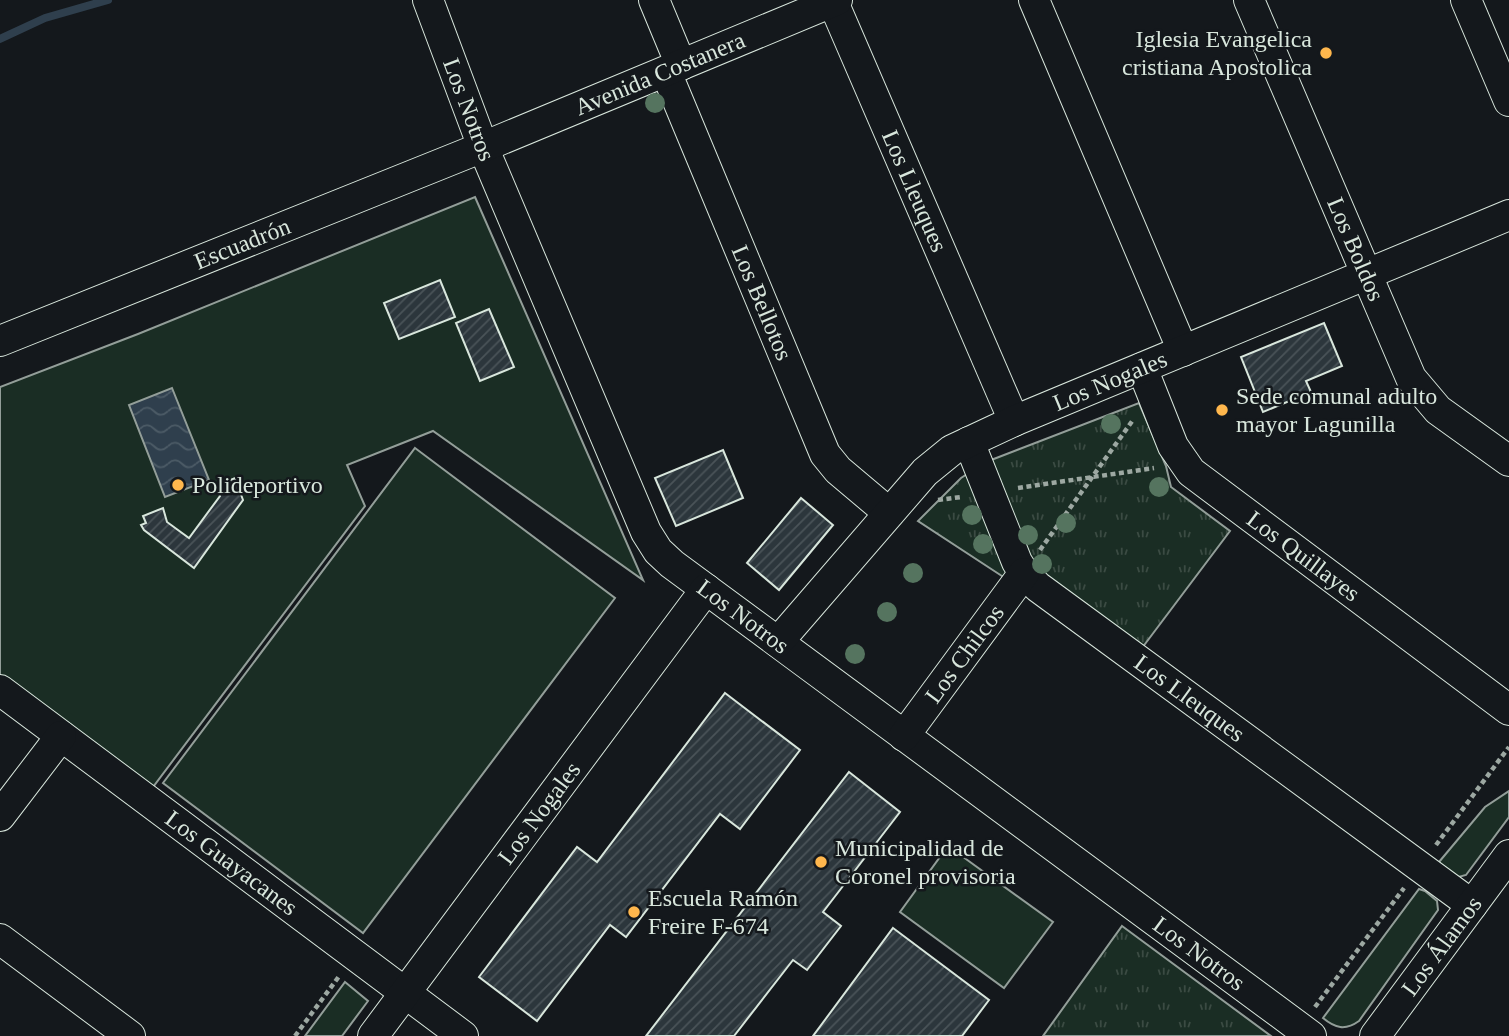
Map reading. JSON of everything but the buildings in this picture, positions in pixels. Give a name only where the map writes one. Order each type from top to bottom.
[{"type":"street","name":"Los Notros","points":[[428,0],[483,148],[646,531],[665,558],[1311,1036]]},
{"type":"street","name":"Los Bellotos","points":[[654,0],[673,69],[825,454],[838,470],[889,513]]},
{"type":"street","points":[[1034,0],[1183,351]]},
{"type":"street","name":"Los Boldos","points":[[1250,0],[1404,366],[1418,390],[1438,410],[1509,461]]},
{"type":"street","points":[[1466,0],[1509,101]]},
{"type":"street","name":"Avenida Costanera","points":[[483,148],[820,4]]},
{"type":"street","name":"Los Lleuques","points":[[820,4],[1014,421]]},
{"type":"street","name":"Escuadrón","points":[[0,341],[483,148]]},
{"type":"street","name":"Los Nogales","points":[[778,642],[925,472],[952,450],[1014,421],[1147,381],[1183,351],[1509,215]]},
{"type":"street","name":"Los Quillayes","points":[[1147,381],[1173,446],[1183,463],[1200,479],[1509,710]]},
{"type":"street","name":"Los Lleuques","points":[[969,442],[1024,573],[1038,587],[1472,905]]},
{"type":"street","name":"Los Chilcos","points":[[904,736],[1024,573]]},
{"type":"street","name":"Los Nogales","points":[[373,1036],[706,589]]},
{"type":"street","name":"Los Guayacanes","points":[[0,690],[463,1036]]},
{"type":"street","points":[[0,816],[61,736]]},
{"type":"street","name":"Los Álamos","points":[[1375,1036],[1509,855]]},
{"type":"street","points":[[0,939],[130,1036]]},
{"type":"path","points":[[1024,573],[1093,477],[1147,381]]},
{"type":"path","points":[[889,513],[917,503],[1183,463]]},
{"type":"path","points":[[295,1036],[356,955]]},
{"type":"green space","name":"Polideportivo","points":[[475,197],[643,580],[433,431],[347,465],[365,506],[153,787],[0,675],[0,387]]},
{"type":"green space","points":[[1139,403],[1166,466],[1171,487],[1230,531],[1136,656],[1008,580],[918,521],[961,478],[986,462]]},
{"type":"green space","points":[[415,448],[615,598],[363,933],[163,783]]},
{"type":"green space","points":[[1509,791],[1509,817],[1466,875],[1455,878],[1442,869],[1439,862],[1485,807]]},
{"type":"green space","points":[[948,846],[1053,922],[1004,988],[900,912]]},
{"type":"green space","points":[[1419,889],[1437,901],[1438,910],[1359,1021],[1345,1027],[1327,1021],[1323,1018]]},
{"type":"green space","points":[[1122,926],[1271,1036],[1043,1036]]},
{"type":"green space","points":[[345,982],[368,1001],[342,1036],[305,1036]]},
{"type":"water","points":[[172,388],[209,480],[165,497],[129,405]]},
{"type":"waterway","points":[[0,39],[45,18],[108,0]]},
{"type":"place","name":"Iglesia Evangelica cristiana Apostolica","points":[[1326,53]]},
{"type":"place","name":"Sede comunal adulto mayor Lagunilla","points":[[1222,410]]},
{"type":"place","name":"Polideportivo","points":[[178,485]]},
{"type":"place","name":"Municipalidad de Coronel provisoria","points":[[821,862]]},
{"type":"place","name":"Escuela Ramón Freire F-674","points":[[634,912]]}]
